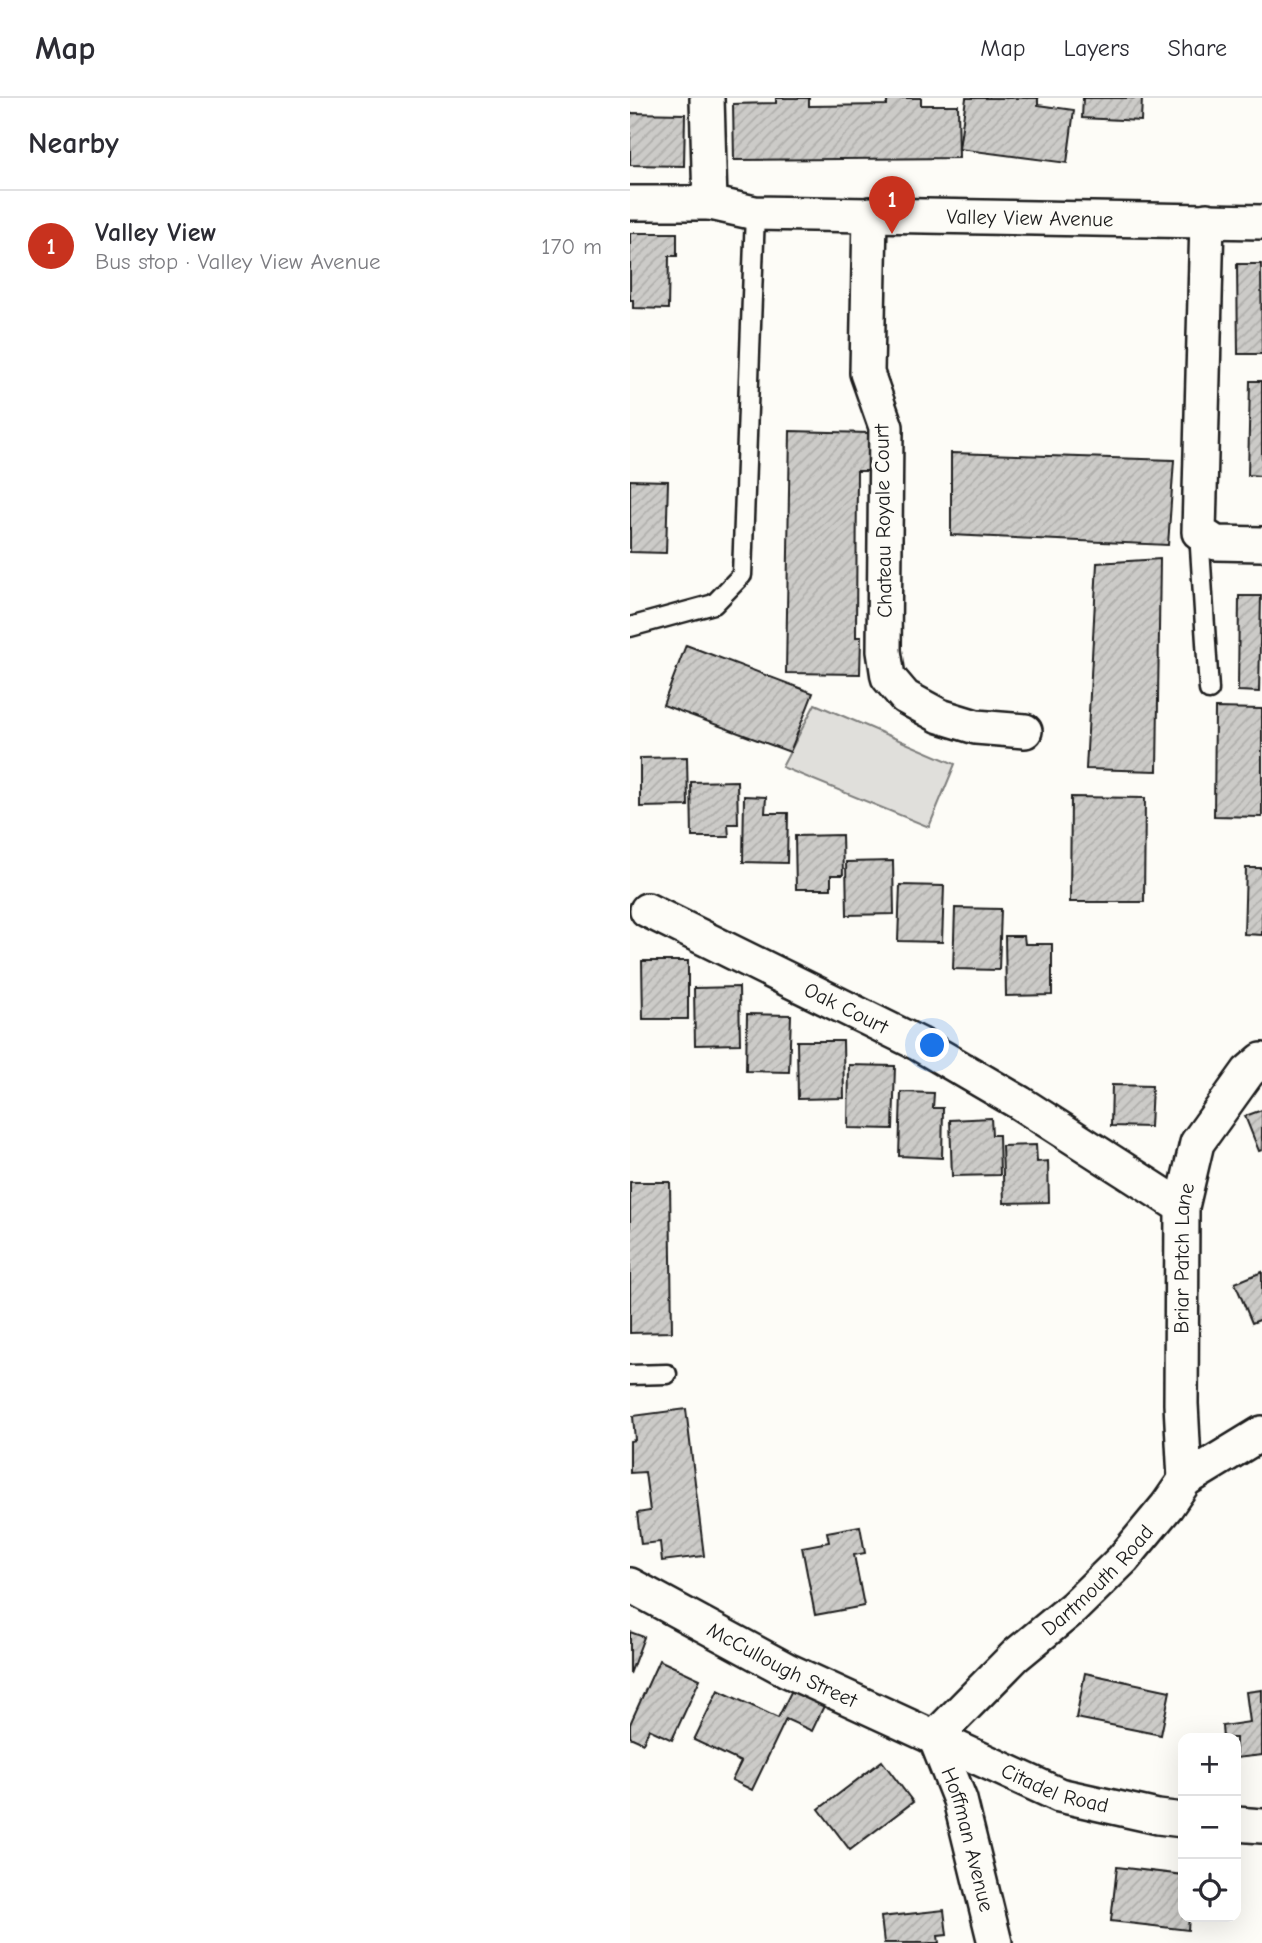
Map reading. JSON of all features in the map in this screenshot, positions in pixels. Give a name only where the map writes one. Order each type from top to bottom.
[{"type":"street","points":[[707,98],[710,203]]},
{"type":"street","name":"Valley View Avenue","points":[[630,203],[710,203],[755,213],[1262,222]]},
{"type":"street","name":"Chateau Royale Court","points":[[870,214],[867,373],[886,427],[884,651],[888,677],[905,696],[940,716],[976,727],[1025,731]]},
{"type":"street","points":[[1207,220],[1199,532],[1216,543],[1262,544]]},
{"type":"street","name":"Oak Court","points":[[647,910],[919,1044],[1020,1103],[1182,1207]]},
{"type":"street","name":"Briar Patch Lane","points":[[1185,1480],[1181,1404],[1182,1207],[1197,1143],[1248,1072],[1262,1060]]},
{"type":"street","name":"Dartmouth Road","points":[[935,1737],[1016,1655],[1073,1608],[1123,1559],[1185,1480],[1262,1433]]},
{"type":"street","name":"McCullough Street","points":[[630,1586],[787,1670],[935,1737]]},
{"type":"street","name":"Citadel Road","points":[[935,1737],[1059,1795],[1158,1817],[1178,1819]]},
{"type":"street","name":"Hoffman Avenue","points":[[935,1737],[960,1800],[995,1943]]},
{"type":"street","points":[[1241,1824],[1262,1826]]},
{"type":"lane","points":[[630,627],[714,604],[742,575],[755,213]]},
{"type":"lane","points":[[1199,532],[1209,690]]},
{"type":"lane","points":[[630,1375],[667,1374]]},
{"type":"shaded area","points":[[815,704],[955,764],[929,827],[782,767]]},
{"type":"building","points":[[776,98],[809,98],[809,106],[887,105],[887,98],[921,98],[921,105],[958,105],[959,158],[734,160],[733,104],[776,103]]},
{"type":"building","points":[[966,98],[1038,98],[1038,105],[1074,110],[1067,163],[959,149]]},
{"type":"building","points":[[1083,98],[1142,98],[1141,121],[1082,118]]},
{"type":"building","points":[[630,113],[685,114],[684,166],[630,165]]},
{"type":"building","points":[[630,233],[677,233],[677,256],[669,256],[668,309],[633,308],[633,300],[630,300]]},
{"type":"building","points":[[1237,264],[1261,264],[1262,354],[1238,354]]},
{"type":"building","points":[[1250,381],[1262,381],[1262,476],[1248,475]]},
{"type":"building","points":[[790,431],[869,433],[869,471],[857,471],[856,637],[861,637],[860,674],[786,673]]},
{"type":"building","points":[[951,453],[1174,460],[1168,545],[951,535]]},
{"type":"building","points":[[630,480],[668,481],[666,553],[630,552]]},
{"type":"building","points":[[1160,559],[1157,771],[1086,769],[1097,563]]},
{"type":"building","points":[[1239,596],[1261,596],[1259,692],[1238,691]]},
{"type":"building","points":[[686,645],[813,693],[790,752],[663,705]]},
{"type":"building","points":[[1215,708],[1262,709],[1262,817],[1214,816]]},
{"type":"building","points":[[687,757],[688,806],[640,807],[640,758]]},
{"type":"building","points":[[737,781],[738,824],[728,824],[729,837],[692,837],[691,782]]},
{"type":"building","points":[[744,796],[766,797],[765,813],[788,813],[787,863],[743,862]]},
{"type":"building","points":[[1071,797],[1145,798],[1144,902],[1070,902]]},
{"type":"building","points":[[842,835],[843,875],[831,875],[831,889],[796,889],[795,836]]},
{"type":"building","points":[[893,861],[894,914],[847,915],[846,862]]},
{"type":"building","points":[[1246,868],[1262,868],[1262,935],[1244,934]]},
{"type":"building","points":[[900,885],[944,886],[942,942],[898,941]]},
{"type":"building","points":[[955,908],[1001,909],[999,970],[953,969]]},
{"type":"building","points":[[1005,936],[1024,936],[1025,944],[1052,944],[1052,995],[1006,996]]},
{"type":"building","points":[[642,961],[688,961],[688,1019],[643,1019]]},
{"type":"building","points":[[739,987],[740,1044],[695,1045],[694,988]]},
{"type":"building","points":[[747,1014],[791,1015],[789,1072],[746,1071]]},
{"type":"building","points":[[797,1041],[843,1041],[844,1098],[798,1099]]},
{"type":"building","points":[[849,1065],[895,1066],[893,1129],[848,1128]]},
{"type":"building","points":[[1112,1085],[1152,1086],[1150,1127],[1111,1126]]},
{"type":"building","points":[[901,1092],[934,1093],[933,1108],[943,1108],[942,1158],[899,1156]]},
{"type":"building","points":[[1262,1110],[1262,1150],[1259,1151],[1245,1116]]},
{"type":"building","points":[[991,1118],[992,1135],[999,1135],[1000,1175],[952,1176],[950,1120]]},
{"type":"building","points":[[1036,1145],[1037,1162],[1048,1161],[1049,1202],[1004,1203],[1002,1146]]},
{"type":"building","points":[[630,1182],[670,1182],[672,1332],[630,1333]]},
{"type":"building","points":[[1262,1272],[1262,1319],[1252,1323],[1235,1283]]},
{"type":"building","points":[[686,1409],[704,1556],[662,1561],[660,1542],[641,1544],[637,1513],[650,1511],[645,1472],[630,1473],[630,1441],[635,1440],[633,1416]]},
{"type":"building","points":[[860,1526],[865,1553],[854,1555],[864,1606],[815,1615],[802,1547],[829,1542],[827,1532]]},
{"type":"building","points":[[630,1632],[644,1637],[630,1674]]},
{"type":"building","points":[[659,1660],[700,1679],[672,1740],[649,1729],[643,1743],[630,1737],[630,1724]]},
{"type":"building","points":[[1085,1673],[1170,1691],[1161,1735],[1076,1718]]},
{"type":"building","points":[[718,1690],[778,1718],[792,1690],[824,1706],[812,1731],[786,1719],[752,1790],[732,1780],[741,1762],[694,1740]]},
{"type":"building","points":[[1262,1690],[1262,1755],[1241,1757],[1241,1733],[1223,1733],[1222,1726],[1250,1722],[1246,1692]]},
{"type":"building","points":[[882,1761],[913,1802],[850,1850],[819,1809]]},
{"type":"building","points":[[1117,1867],[1178,1874],[1178,1922],[1189,1922],[1188,1930],[1111,1921]]},
{"type":"building","points":[[944,1910],[947,1935],[938,1936],[939,1943],[884,1943],[881,1917]]},
{"type":"place","name":"Valley View","points":[[892,234]]}]
